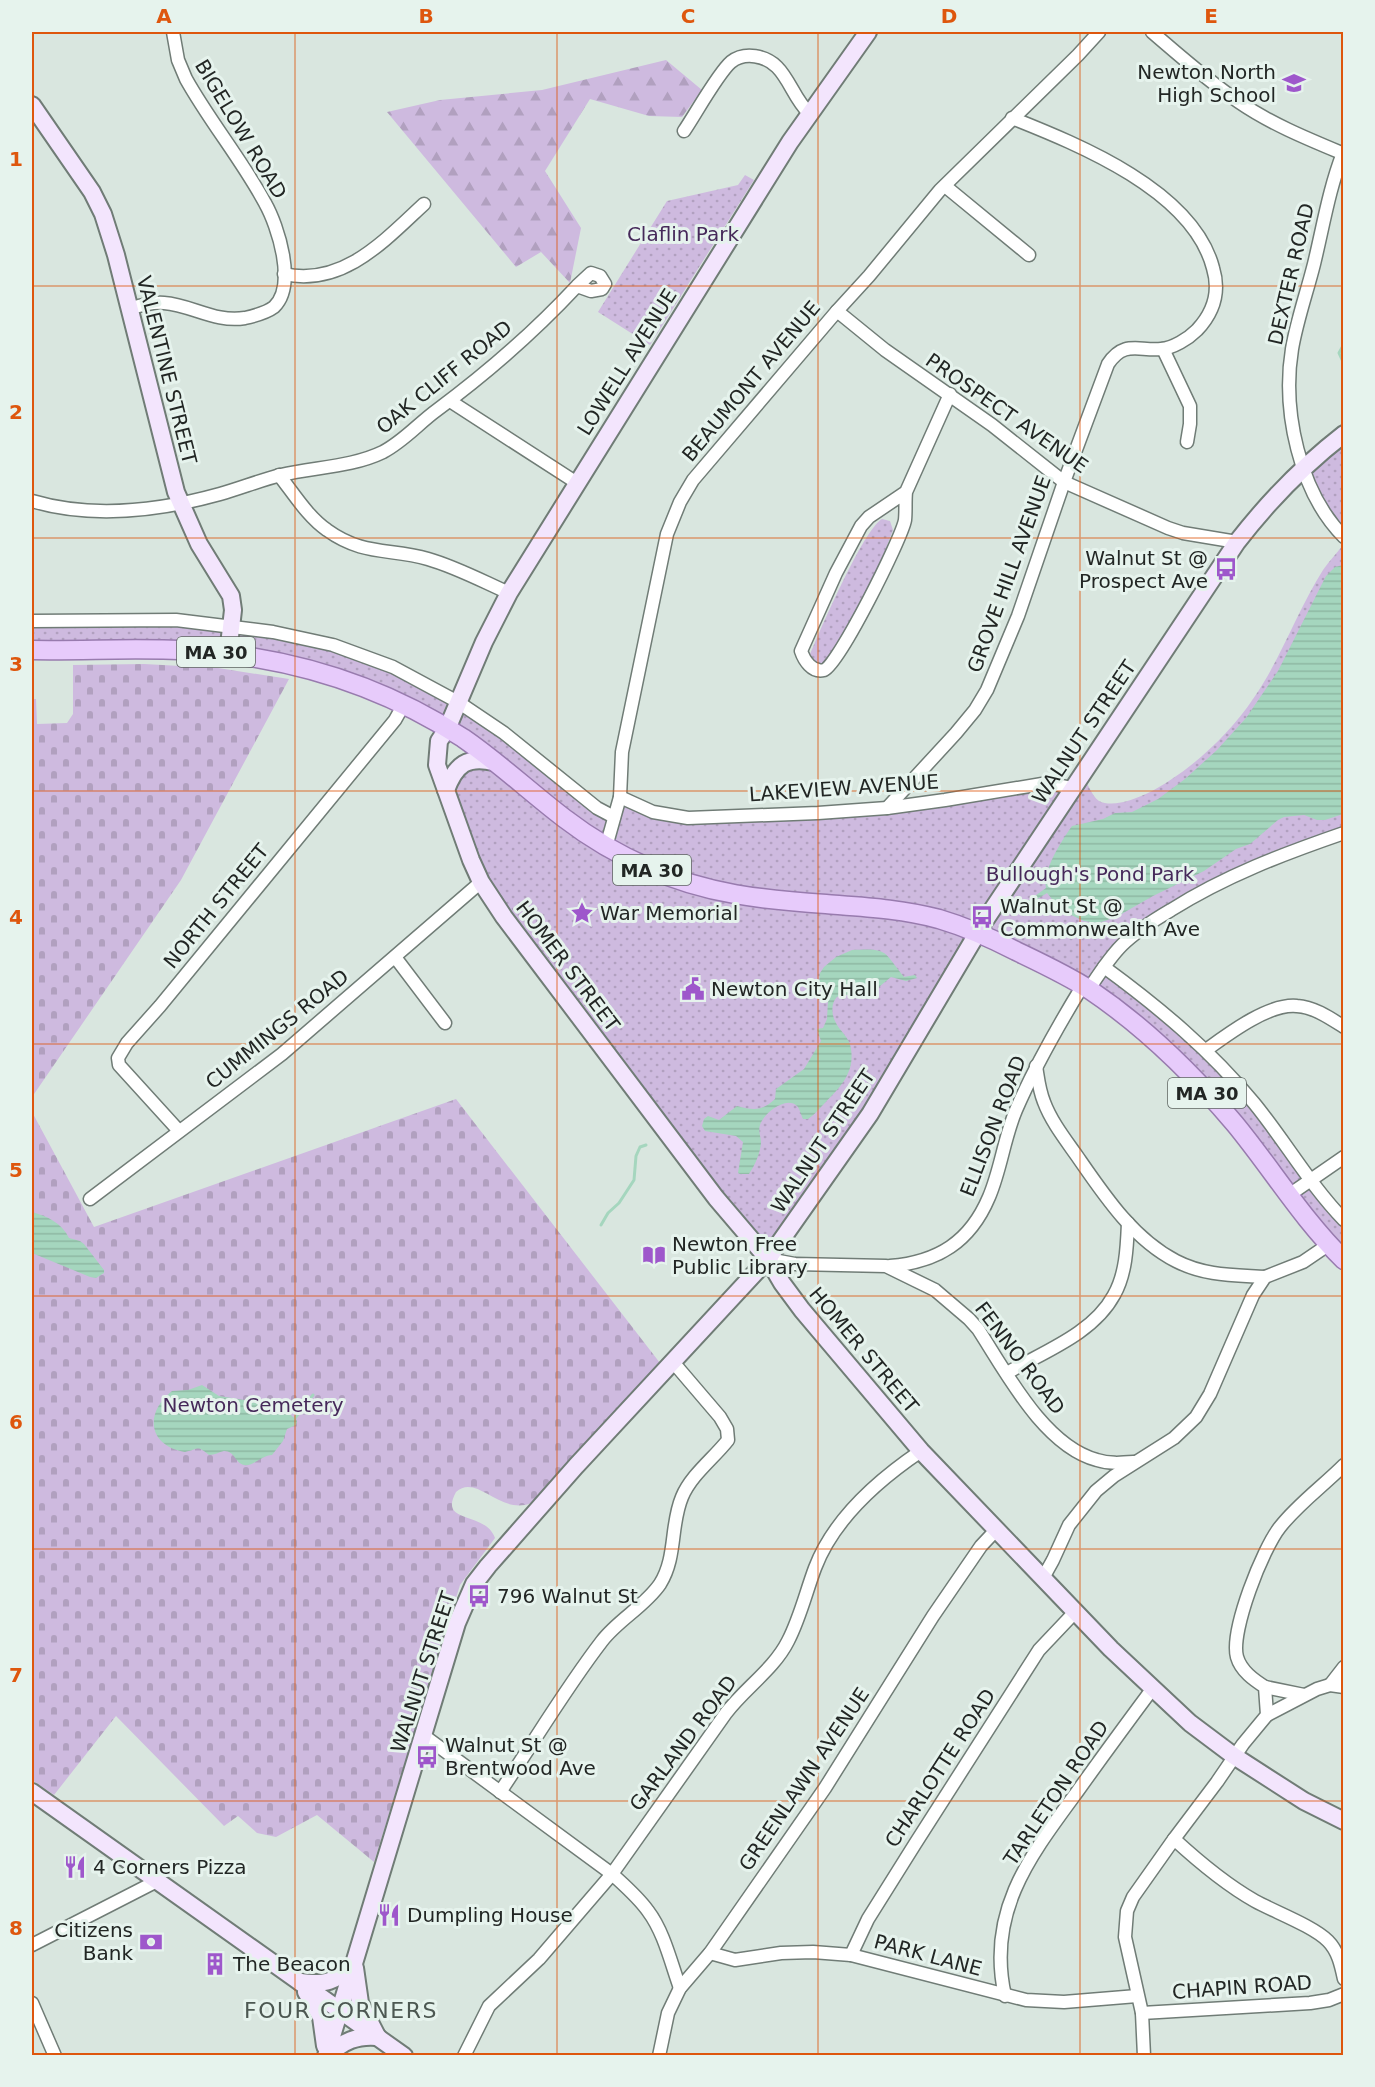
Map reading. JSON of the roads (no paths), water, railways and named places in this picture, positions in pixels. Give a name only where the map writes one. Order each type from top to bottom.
[{"type":"main road","name":"MA 30","points":[[32,650],[157,650],[228,654],[281,663],[339,677],[404,704],[462,737],[561,816],[606,847],[675,879],[707,889],[758,898],[897,910],[938,919],[978,932],[1086,987],[1152,1038],[1187,1071],[1235,1124],[1310,1224],[1344,1260]]},
{"type":"street","name":"BIGELOW ROAD","points":[[129,309],[151,303],[165,303],[223,319],[248,317],[270,310],[282,294],[284,274],[281,242],[266,204],[186,80],[177,60],[173,32]]},
{"type":"street","name":"LOWELL AVENUE","points":[[447,729],[479,652],[509,593],[809,113],[868,32]]},
{"type":"street","name":"BEAUMONT AVENUE","points":[[606,847],[620,797],[622,752],[659,566],[667,534],[680,502],[693,480],[945,186],[1099,32]]},
{"type":"street","points":[[1152,32],[1240,103],[1293,132],[1343,154]]},
{"type":"street","points":[[684,131],[726,68],[736,59],[750,56],[763,58],[780,69],[796,98],[809,113]]},
{"type":"street","name":"VALENTINE STREET","points":[[32,105],[96,199],[116,255],[181,504],[199,544],[231,596],[233,610],[228,654]]},
{"type":"street","points":[[1012,118],[1061,137],[1138,179],[1166,199],[1185,217],[1202,239],[1216,279],[1217,297],[1197,330],[1182,342],[1163,349],[1190,406],[1187,442]]},
{"type":"street","name":"DEXTER ROAD","points":[[1343,154],[1333,180],[1292,350],[1291,418],[1303,468],[1321,509],[1344,537]]},
{"type":"street","points":[[945,186],[1029,255]]},
{"type":"street","points":[[284,274],[305,277],[320,276],[340,269],[372,251],[424,204]]},
{"type":"street","name":"OAK CLIFF ROAD","points":[[32,501],[55,508],[83,511],[115,511],[181,504],[279,475],[344,465],[384,451],[450,401],[521,340],[577,286]]},
{"type":"street","name":"PROSPECT AVENUE","points":[[837,311],[885,350],[950,394],[1064,482],[1168,528],[1183,533],[1237,542]]},
{"type":"street","name":"GROVE HILL AVENUE","points":[[888,808],[956,733],[975,710],[987,690],[1018,616],[1108,364],[1119,351],[1134,348],[1163,349]]},
{"type":"street","points":[[906,492],[869,517],[861,526],[806,637],[801,651],[804,661],[809,666],[825,670],[833,664],[865,608],[899,536],[905,520],[906,492],[950,394]]},
{"type":"street","points":[[450,401],[577,483]]},
{"type":"street","name":"WALNUT STREET","points":[[327,2055],[457,1623],[474,1584],[546,1500],[768,1259],[870,1114],[978,932],[1237,542],[1303,468],[1344,434]]},
{"type":"street","points":[[279,475],[316,521],[341,539],[356,546],[382,552],[429,559],[509,593]]},
{"type":"street","points":[[32,621],[176,620],[311,639],[348,651],[401,671],[458,702],[504,733],[584,798],[614,817]]},
{"type":"street","name":"NORTH STREET","points":[[179,1131],[119,1065],[118,1058],[127,1043],[160,1006],[394,720],[404,704]]},
{"type":"street","name":"HOMER STREET","points":[[447,729],[450,743],[444,785],[458,829],[481,882],[504,917],[716,1198],[768,1259],[802,1310],[921,1451],[1075,1612],[1190,1723],[1234,1756],[1304,1801],[1344,1821]]},
{"type":"street","points":[[444,785],[463,764],[475,759],[494,762]]},
{"type":"street","name":"LAKEVIEW AVENUE","points":[[620,797],[653,812],[687,818],[888,808],[1048,783],[1072,788]]},
{"type":"street","name":"ELLISON ROAD","points":[[886,1266],[912,1264],[933,1258],[950,1248],[978,1218],[989,1197],[1015,1113],[1036,1065],[1086,987],[1118,949],[1133,936],[1209,887],[1280,855],[1344,833]]},
{"type":"street","name":"CUMMINGS ROAD","points":[[90,1199],[282,1054],[481,882]]},
{"type":"street","points":[[395,957],[445,1023]]},
{"type":"street","points":[[1104,967],[1152,1002],[1206,1050],[1255,1105],[1344,1220]]},
{"type":"street","points":[[1206,1050],[1245,1024],[1280,1008],[1297,1006],[1322,1013],[1344,1027]]},
{"type":"street","points":[[1036,1065],[1043,1101],[1085,1168],[1128,1223],[1156,1248],[1176,1261],[1223,1276],[1265,1277],[1303,1262],[1328,1245]]},
{"type":"street","points":[[1289,1195],[1344,1157]]},
{"type":"street","points":[[1007,1373],[1068,1339],[1090,1324],[1103,1311],[1115,1294],[1121,1277],[1127,1252],[1128,1223]]},
{"type":"street","name":"FENNO ROAD","points":[[768,1259],[795,1264],[886,1266],[935,1290],[978,1329],[1025,1404],[1063,1442],[1080,1454],[1097,1460],[1116,1463],[1135,1462]]},
{"type":"street","points":[[1043,1578],[1069,1525],[1096,1491],[1135,1462],[1174,1438],[1196,1417],[1210,1394],[1252,1295],[1265,1277]]},
{"type":"street","points":[[500,1792],[603,1639],[653,1593],[660,1583],[671,1557],[676,1520],[683,1494],[728,1440],[727,1429],[720,1417],[673,1362]]},
{"type":"street","name":"GARLAND ROAD","points":[[464,2055],[489,2006],[539,1959],[612,1874],[726,1713],[739,1696],[779,1655],[788,1641],[816,1566],[836,1527],[869,1493],[921,1451]]},
{"type":"street","points":[[1304,1695],[1265,1687],[1244,1670],[1237,1653],[1239,1627],[1264,1555],[1279,1527],[1343,1466]]},
{"type":"street","name":"GREENLAWN AVENUE","points":[[659,2055],[668,2013],[680,1988],[710,1953],[825,1788],[975,1554],[996,1530]]},
{"type":"street","name":"CHARLOTTE ROAD","points":[[851,1955],[868,1919],[1039,1650],[1075,1612]]},
{"type":"street","points":[[1144,2055],[1142,2013],[1125,1937],[1127,1911],[1133,1897],[1234,1756],[1267,1715],[1304,1695],[1329,1685],[1344,1667]]},
{"type":"street","points":[[1329,1685],[1344,1687]]},
{"type":"street","points":[[1265,1687],[1267,1715]]},
{"type":"street","name":"TARLETON ROAD","points":[[1005,1996],[1000,1972],[999,1950],[1011,1900],[1024,1869],[1054,1823],[1153,1688]]},
{"type":"street","points":[[423,1735],[612,1874],[638,1898],[650,1912],[659,1928],[680,1988]]},
{"type":"street","points":[[32,1792],[404,2055]]},
{"type":"street","points":[[1174,1839],[1201,1863],[1243,1893],[1328,1941],[1335,1951],[1344,1979]]},
{"type":"street","points":[[32,1946],[156,1881]]},
{"type":"street","name":"PARK LANE","points":[[710,1953],[735,1960],[781,1953],[813,1952],[851,1955],[1005,1996],[1045,2002],[1137,1996]]},
{"type":"street","points":[[299,1982],[319,1984],[329,1982],[340,1977],[354,1965]]},
{"type":"street","points":[[354,1965],[360,2003],[378,2037]]},
{"type":"street","points":[[299,1982],[321,2017],[327,2055]]},
{"type":"street","name":"CHAPIN ROAD","points":[[1142,2013],[1310,2003],[1329,2000],[1344,1994]]},
{"type":"street","points":[[32,2003],[55,2055]]},
{"type":"street","points":[[327,2055],[351,2039],[378,2037]]},
{"type":"waterway","points":[[1344,344],[1339,353],[1344,364]]},
{"type":"waterway","points":[[601,1225],[634,1180],[636,1156],[640,1147],[646,1145]]},
{"type":"waterway","points":[[295,1418],[313,1395]]},
{"type":"place","name":"Newton North High School","points":[[1294,83]]},
{"type":"place","name":"Walnut St @ Prospect Ave","points":[[1226,569]]},
{"type":"place","name":"War Memorial","points":[[582,913]]},
{"type":"place","name":"Walnut St @ Commonwealth Ave","points":[[982,917]]},
{"type":"place","name":"Newton City Hall","points":[[693,989]]},
{"type":"place","name":"Newton Free Public Library","points":[[654,1255]]},
{"type":"place","name":"796 Walnut St","points":[[479,1596]]},
{"type":"place","name":"Walnut St @ Brentwood Ave","points":[[427,1757]]},
{"type":"place","name":"4 Corners Pizza","points":[[75,1867]]},
{"type":"place","name":"Dumpling House","points":[[389,1915]]},
{"type":"place","name":"Citizens Bank","points":[[151,1942]]},
{"type":"place","name":"The Beacon","points":[[215,1964]]},
{"type":"district","name":"FOUR CORNERS","points":[[341,2010]]},
{"type":"park label","name":"Claflin Park","points":[[683,234]]},
{"type":"park label","name":"Bullough's Pond Park","points":[[1090,874]]},
{"type":"park label","name":"Newton Cemetery","points":[[253,1405]]}]
